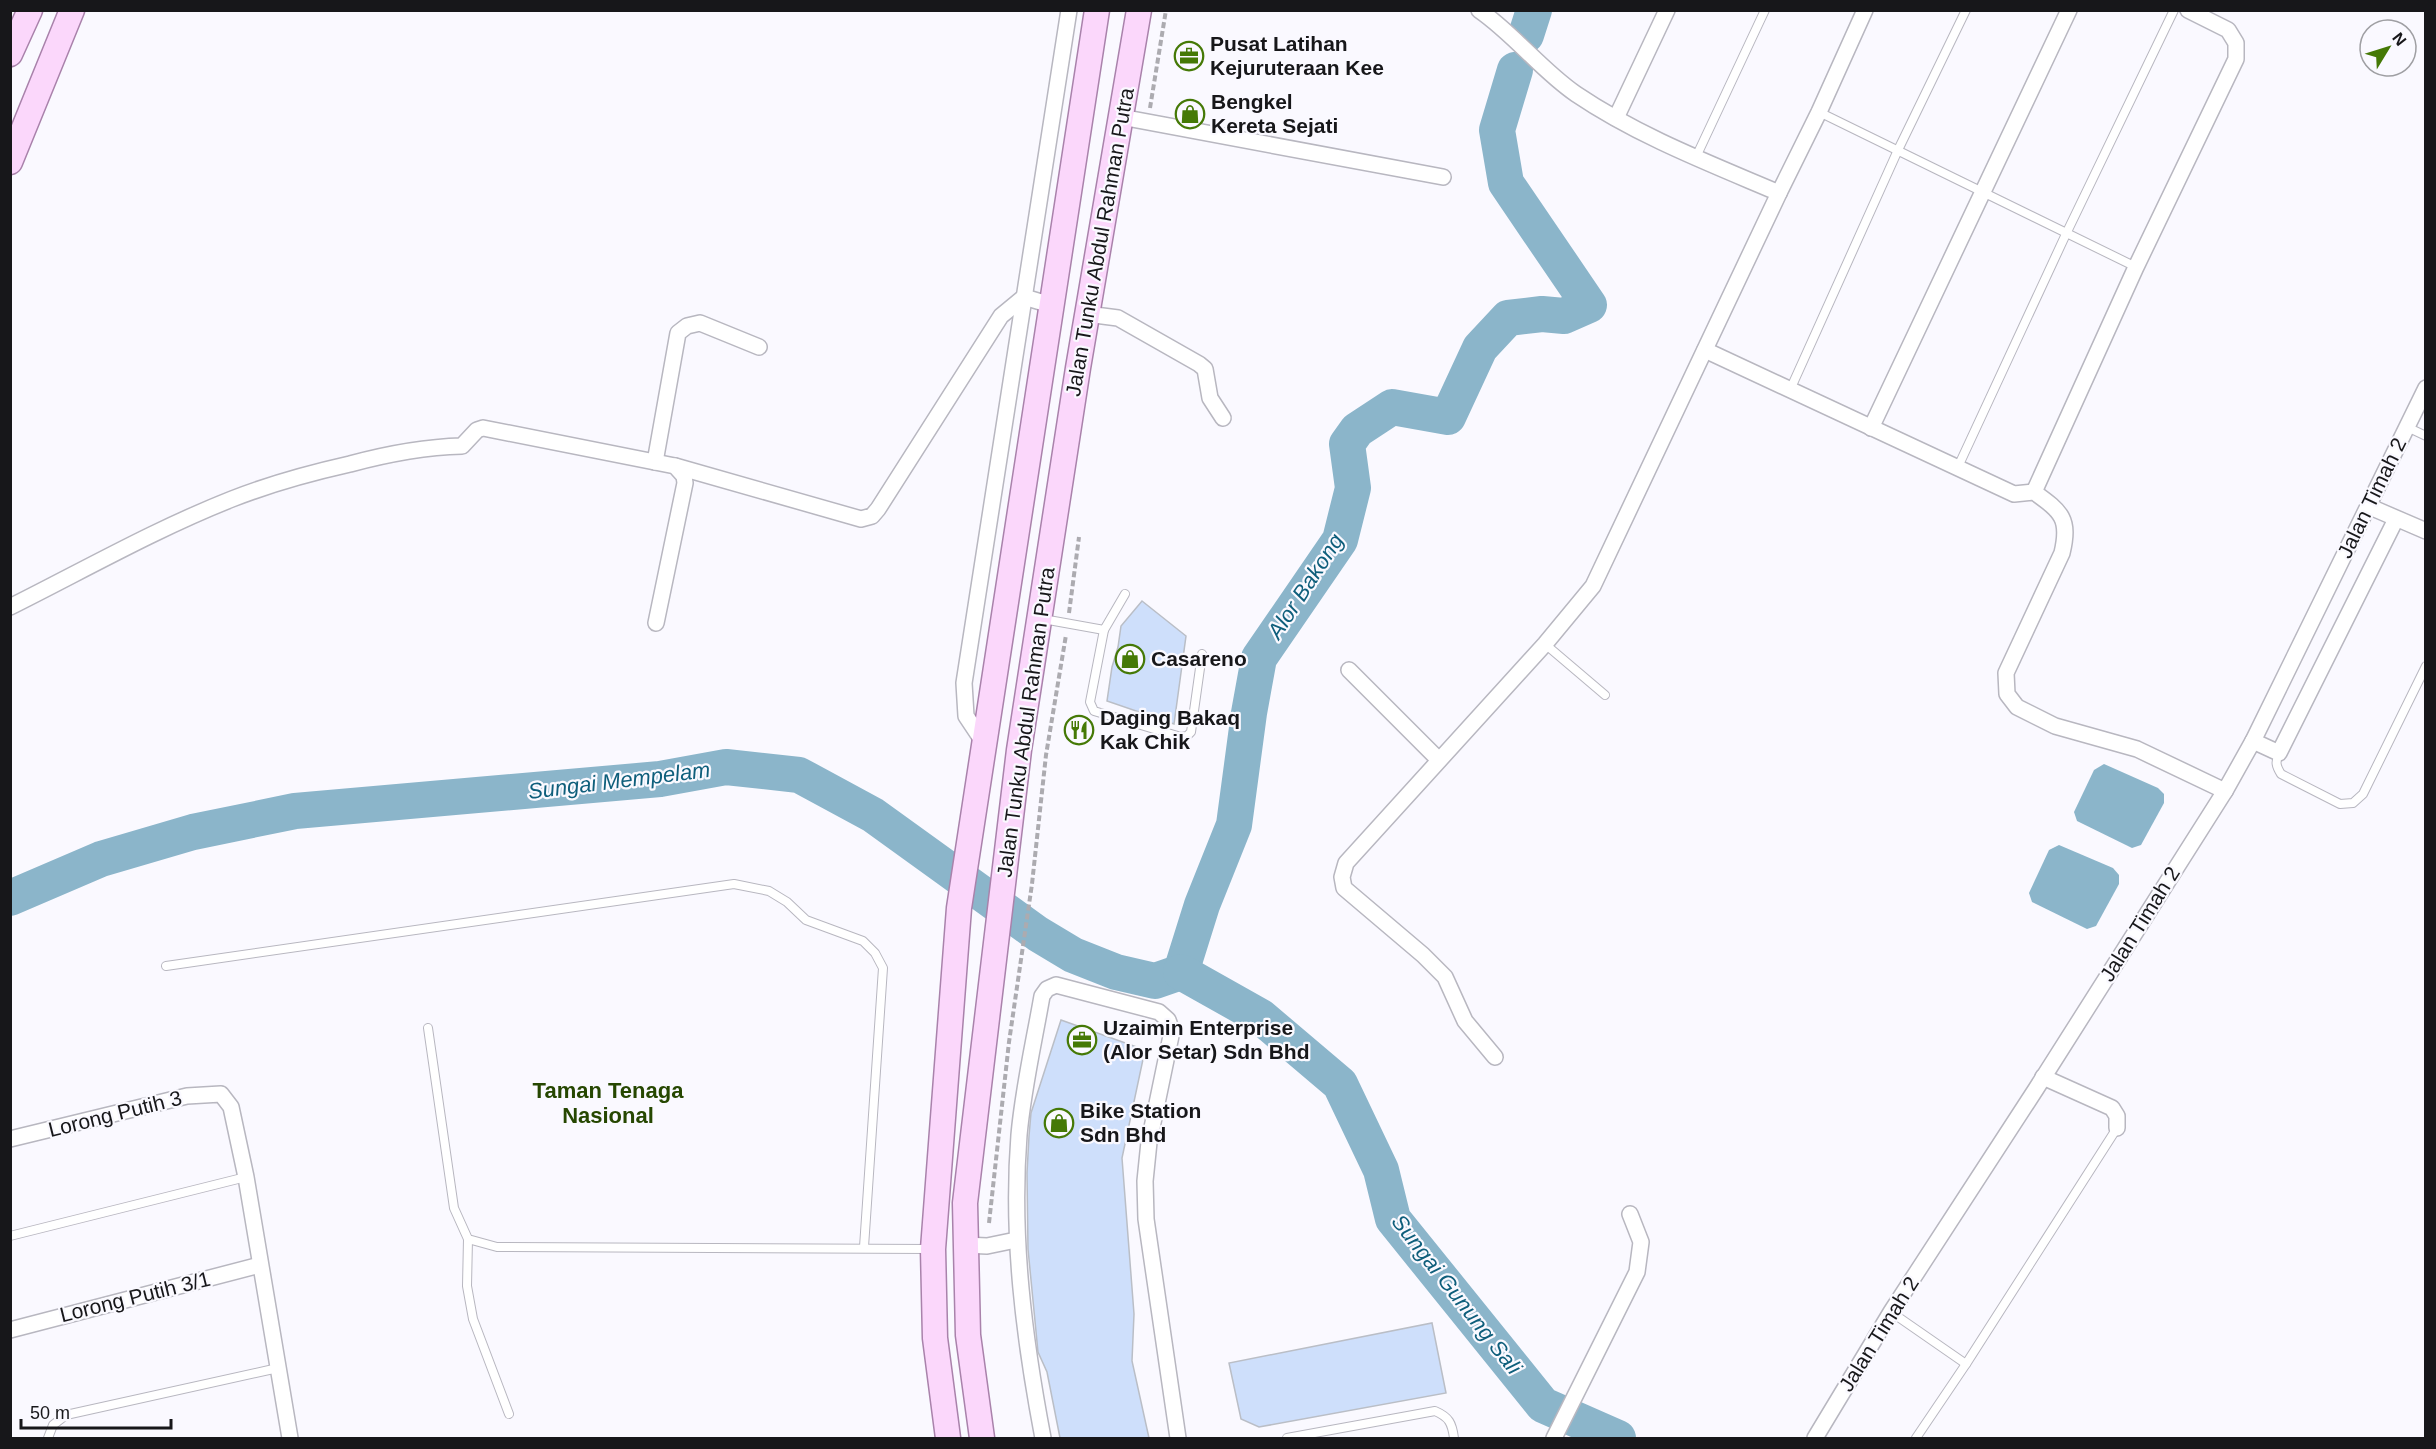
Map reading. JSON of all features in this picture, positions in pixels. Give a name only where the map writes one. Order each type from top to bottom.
[{"type":"main road","points":[[10,29],[13,10]]},
{"type":"main road","points":[[10,54],[30,10]]},
{"type":"main road","points":[[10,162],[72,10]]},
{"type":"main road","name":"Jalan Tunku Abdul Rahman Putra","points":[[948,1438],[935,1338],[933,1249],[959,908],[1097,10]]},
{"type":"main road","name":"Jalan Tunku Abdul Rahman Putra","points":[[982,1438],[968,1335],[965,1203],[1019,750],[1087,314],[1139,10]]},
{"type":"street","points":[[984,743],[966,716],[964,683],[1069,10]]},
{"type":"street","points":[[1479,10],[1575,94],[1616,118],[1696,158],[1779,193]]},
{"type":"street","points":[[1616,118],[1667,10]]},
{"type":"street","points":[[1495,1057],[1466,1021],[1445,977],[1423,955],[1344,888],[1342,877],[1347,863],[1545,644],[1593,586],[1819,112],[1865,10]]},
{"type":"street","points":[[1871,428],[2069,10]]},
{"type":"street","points":[[2034,492],[2136,267],[2236,59],[2236,43],[2228,30],[2188,10]]},
{"type":"street","points":[[1121,117],[1443,177]]},
{"type":"street","points":[[1024,297],[1051,305]]},
{"type":"street","points":[[10,607],[192,516],[232,499],[301,475],[384,455],[427,448],[462,446],[477,430],[483,428],[675,466],[861,519],[872,516],[1001,316],[1024,297]]},
{"type":"street","points":[[1087,314],[1118,318],[1199,364],[1205,369],[1210,398],[1223,418]]},
{"type":"street","points":[[655,462],[678,333],[687,326],[700,323],[759,347]]},
{"type":"street","points":[[1705,350],[2014,494],[2034,492],[2061,513],[2066,525],[2062,554],[2006,673],[2007,694],[2017,707],[2055,726],[2137,749],[2225,791]]},
{"type":"street","name":"Jalan Timah 2","points":[[1815,1438],[1891,1312],[2225,791],[2253,741],[2426,388]]},
{"type":"street","points":[[656,623],[685,483],[684,476],[675,466]]},
{"type":"street","points":[[2368,506],[2426,531]]},
{"type":"street","points":[[2253,741],[2279,753],[2396,519]]},
{"type":"street","points":[[1348,670],[1439,760]]},
{"type":"street","points":[[1042,1438],[1028,1361],[1016,1240],[1019,1134],[1042,996],[1047,989],[1056,985],[1159,1012],[1167,1020],[1172,1031],[1149,1142],[1145,1180],[1146,1219],[1178,1438]]},
{"type":"street","points":[[2043,1077],[2112,1108],[2117,1116],[2117,1128]]},
{"type":"street","name":"Lorong Putih 3","points":[[10,1139],[187,1096],[221,1094],[231,1107],[246,1177]]},
{"type":"street","points":[[246,1177],[290,1438]]},
{"type":"street","points":[[1554,1438],[1637,1272],[1641,1242],[1630,1214]]},
{"type":"street","points":[[965,1245],[987,1246],[1016,1240]]},
{"type":"street","name":"Lorong Putih 3/1","points":[[10,1330],[261,1265]]},
{"type":"lane","points":[[1696,158],[1766,10]]},
{"type":"lane","points":[[1790,390],[1898,150],[1966,10]]},
{"type":"lane","points":[[1957,469],[2066,234],[2174,10]]},
{"type":"lane","points":[[1819,112],[2136,267]]},
{"type":"lane","points":[[2407,427],[2426,436]]},
{"type":"lane","points":[[1125,594],[1104,630],[1090,702],[1094,711],[1181,737],[1187,736],[1191,732],[1202,654]]},
{"type":"lane","points":[[1039,619],[1104,630]]},
{"type":"lane","points":[[1545,644],[1605,695]]},
{"type":"lane","points":[[2279,753],[2276,760],[2281,774],[2340,804],[2352,803],[2363,794],[2426,666]]},
{"type":"lane","points":[[166,966],[734,884],[769,891],[787,902],[806,920],[863,941],[875,953],[883,968],[864,1247]]},
{"type":"lane","points":[[428,1028],[454,1208],[468,1239],[467,1286],[473,1319],[509,1414]]},
{"type":"lane","points":[[1916,1438],[2117,1128]]},
{"type":"lane","points":[[10,1236],[246,1177]]},
{"type":"lane","points":[[468,1239],[497,1247],[933,1249]]},
{"type":"lane","points":[[1891,1312],[1966,1364]]},
{"type":"lane","points":[[48,1438],[53,1425],[66,1415],[278,1368]]},
{"type":"lane","points":[[1287,1438],[1435,1411],[1446,1416],[1452,1424],[1454,1438]]},
{"type":"path","points":[[1148,122],[1166,10]]},
{"type":"path","points":[[1022,949],[1032,884],[1046,755],[1068,624],[1079,537]]},
{"type":"water","points":[[2104,764],[2158,788],[2164,794],[2164,803],[2141,845],[2132,848],[2077,821],[2074,812],[2094,770]]},
{"type":"water","points":[[2059,845],[2113,868],[2119,875],[2119,884],[2096,926],[2087,929],[2032,902],[2029,893],[2049,850]]},
{"type":"building","points":[[1142,601],[1186,636],[1174,724],[1107,701],[1121,626]]},
{"type":"building","points":[[1061,1020],[1145,1050],[1122,1158],[1134,1314],[1132,1361],[1149,1438],[1060,1438],[1047,1372],[1038,1352],[1028,1249],[1029,1136],[1031,1113]]},
{"type":"building","points":[[1432,1323],[1446,1393],[1259,1427],[1241,1419],[1229,1363]]},
{"type":"waterway","name":"Alor Bakong","points":[[1526,35],[1534,10]]},
{"type":"waterway","name":"Alor Bakong","points":[[1181,972],[1202,905],[1234,825],[1259,658],[1340,540],[1353,488],[1347,444],[1357,430],[1392,407],[1448,417],[1480,348],[1508,318],[1542,314],[1564,316],[1589,305],[1506,183],[1497,130],[1515,70]]},
{"type":"waterway","name":"Sungai Mempelam","points":[[10,898],[101,859],[193,832],[295,811],[660,779],[726,767],[799,775],[873,815],[1038,934],[1073,955],[1116,972],[1155,981],[1181,972]]},
{"type":"waterway","name":"Sungai Gunung Sali","points":[[1181,972],[1261,1017],[1340,1084],[1381,1170],[1393,1219],[1543,1405],[1618,1438]]},
{"type":"place","name":"Pusat Latihan Kejuruteraan Kee","points":[[1189,56]]},
{"type":"place","name":"Bengkel Kereta Sejati","points":[[1190,114]]},
{"type":"place","name":"Casareno","points":[[1130,659]]},
{"type":"place","name":"Daging Bakaq Kak Chik","points":[[1079,730]]},
{"type":"place","name":"Uzaimin Enterprise (Alor Setar) Sdn Bhd","points":[[1082,1040]]},
{"type":"place","name":"Bike Station Sdn Bhd","points":[[1059,1123]]},
{"type":"district","name":"Taman Tenaga Nasional","points":[[608,1102]]}]
